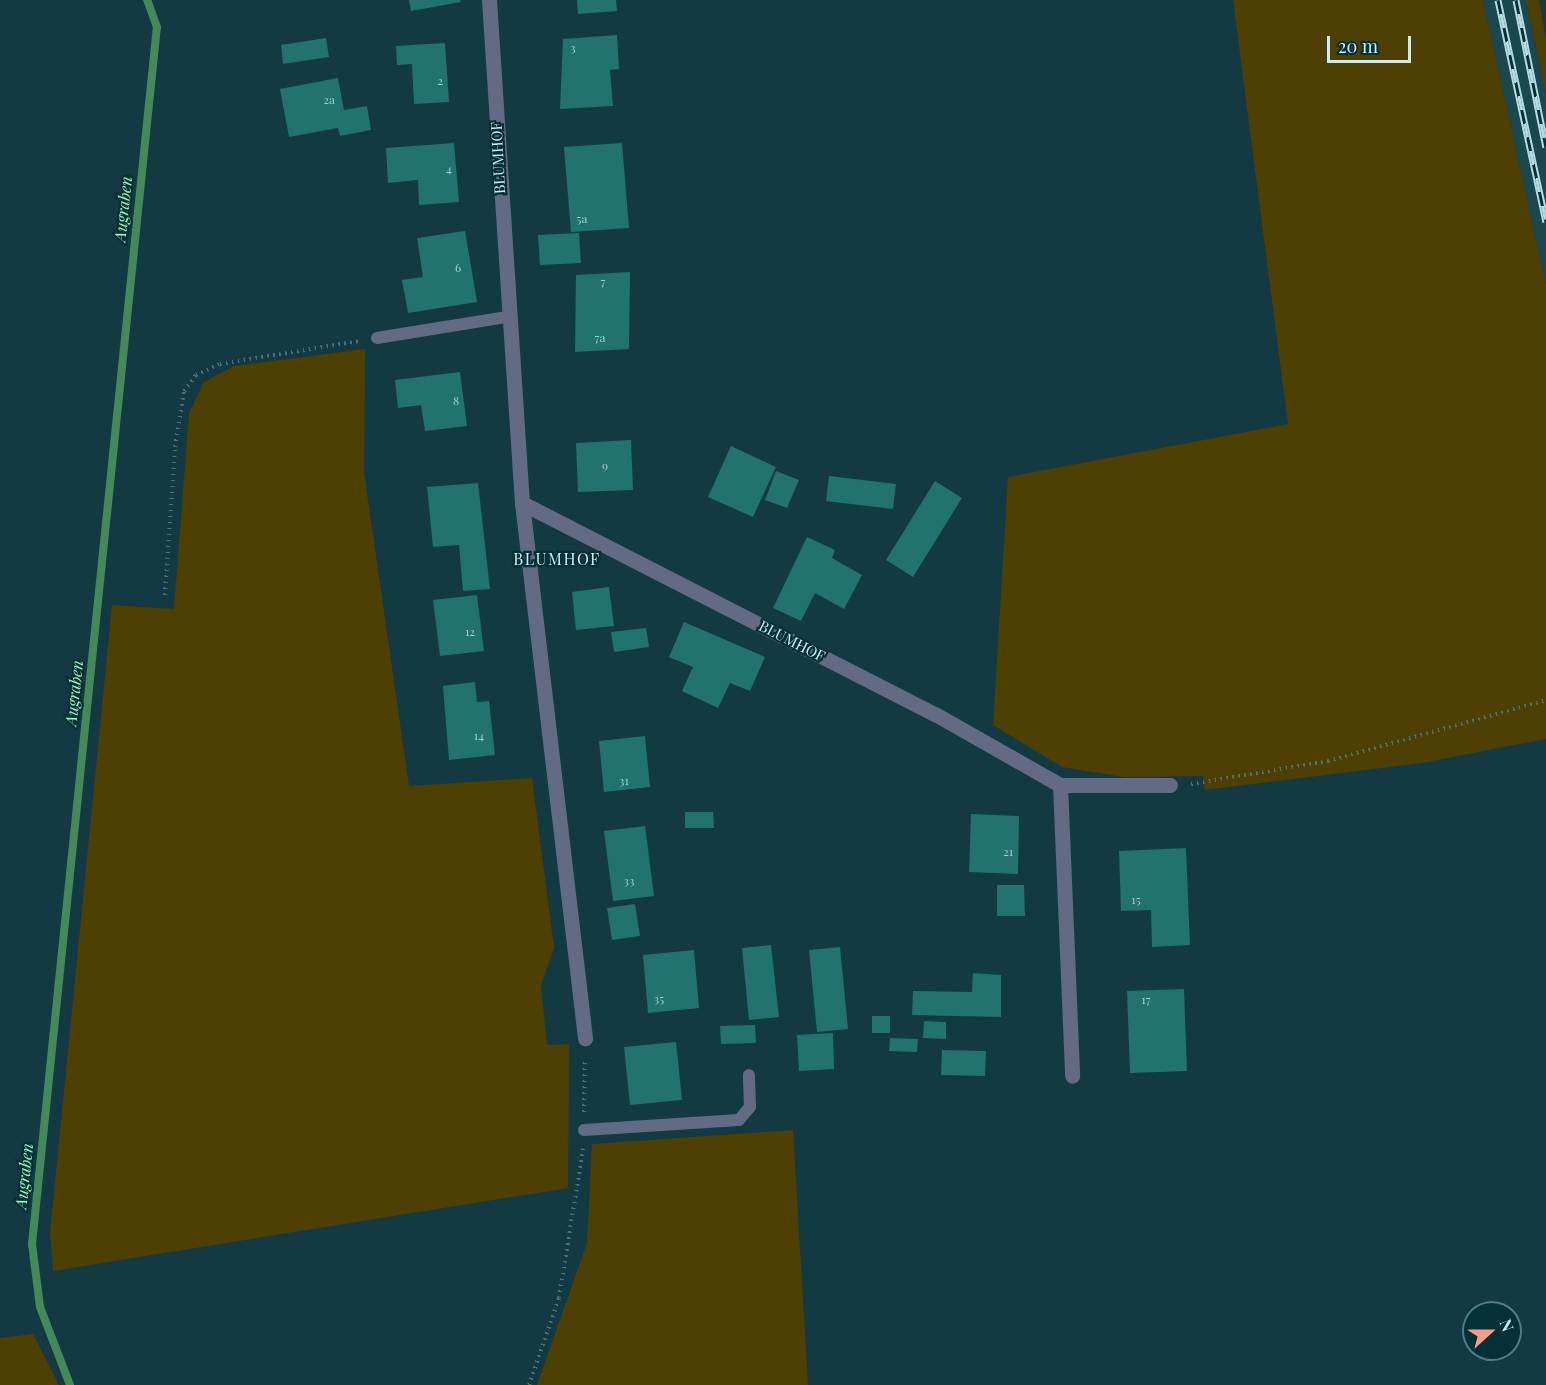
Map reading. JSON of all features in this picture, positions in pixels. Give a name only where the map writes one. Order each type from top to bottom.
[{"type":"street","name":"BLUMHOF","points":[[489,0],[507,317],[522,503],[585,1038]]},
{"type":"street","name":"BLUMHOF","points":[[522,503],[936,714],[1059,785],[1170,785]]},
{"type":"street","points":[[1059,785],[1072,1076]]},
{"type":"lane","points":[[376,338],[507,317]]},
{"type":"lane","points":[[584,1130],[739,1120],[750,1107],[749,1075]]},
{"type":"path","points":[[165,595],[175,447],[183,392],[196,375],[220,364],[376,338]]},
{"type":"path","points":[[1170,785],[1329,761],[1546,700]]},
{"type":"path","points":[[529,1385],[559,1298],[574,1230],[584,1130],[585,1038]]},
{"type":"shaded area","points":[[1233,0],[1483,0],[1546,285],[1546,739],[1422,763],[1205,790],[1203,776],[1124,777],[1062,767],[993,725],[1008,477],[1288,424]]},
{"type":"shaded area","points":[[1483,0],[1526,0],[1546,95],[1546,285]]},
{"type":"shaded area","points":[[1526,0],[1539,0],[1546,39],[1546,95]]},
{"type":"shaded area","points":[[365,349],[364,472],[409,786],[532,778],[554,948],[541,985],[547,1045],[569,1044],[568,1188],[53,1271],[50,1233],[112,605],[174,609],[189,413],[204,382],[234,366]]},
{"type":"shaded area","points":[[793,1130],[808,1385],[537,1385],[587,1243],[592,1144]]},
{"type":"shaded area","points":[[33,1334],[59,1385],[0,1385],[0,1338]]},
{"type":"building","points":[[409,0],[460,0],[461,2],[411,11]]},
{"type":"building","points":[[577,0],[616,0],[617,11],[578,14]]},
{"type":"building","points":[[617,35],[619,69],[610,70],[613,106],[560,109],[563,39]]},
{"type":"building","points":[[326,38],[329,57],[283,64],[281,45]]},
{"type":"building","points":[[445,43],[449,102],[414,104],[412,64],[397,65],[396,46]]},
{"type":"building","points":[[338,78],[344,110],[367,106],[371,130],[340,136],[338,128],[289,137],[280,89]]},
{"type":"building","points":[[454,143],[459,202],[419,205],[418,180],[388,183],[386,148]]},
{"type":"building","points":[[622,143],[629,228],[571,232],[564,147]]},
{"type":"building","points":[[465,231],[477,302],[408,313],[402,280],[423,277],[417,238]]},
{"type":"building","points":[[579,233],[581,263],[540,265],[538,235]]},
{"type":"building","points":[[630,272],[629,349],[575,352],[576,275]]},
{"type":"building","points":[[460,372],[467,426],[425,431],[421,405],[398,408],[395,380]]},
{"type":"building","points":[[631,440],[633,490],[578,492],[576,443]]},
{"type":"building","points":[[731,446],[776,467],[753,517],[708,497]]},
{"type":"building","points":[[776,471],[799,480],[787,508],[765,500]]},
{"type":"building","points":[[829,476],[896,484],[893,509],[826,501]]},
{"type":"building","points":[[935,481],[962,498],[913,577],[886,560]]},
{"type":"building","points":[[478,483],[490,589],[463,591],[459,545],[433,547],[427,487]]},
{"type":"building","points":[[807,537],[835,550],[832,558],[862,575],[844,609],[815,593],[801,621],[773,608]]},
{"type":"building","points":[[609,587],[614,626],[576,630],[572,592]]},
{"type":"building","points":[[477,595],[484,651],[440,656],[433,600]]},
{"type":"building","points":[[684,622],[765,657],[750,691],[730,683],[718,708],[682,691],[693,667],[669,657]]},
{"type":"building","points":[[646,628],[649,647],[614,652],[611,632]]},
{"type":"building","points":[[475,682],[477,702],[489,701],[495,755],[449,760],[443,686]]},
{"type":"building","points":[[645,736],[650,787],[604,792],[599,741]]},
{"type":"building","points":[[685,812],[713,812],[714,828],[685,828]]},
{"type":"building","points":[[971,814],[1019,816],[1018,874],[969,872]]},
{"type":"building","points":[[645,826],[654,896],[613,901],[604,831]]},
{"type":"building","points":[[1186,848],[1190,945],[1152,947],[1151,910],[1121,911],[1119,851]]},
{"type":"building","points":[[997,885],[1024,885],[1025,916],[997,916]]},
{"type":"building","points":[[635,904],[640,936],[612,940],[607,908]]},
{"type":"building","points":[[771,945],[779,1017],[749,1020],[742,948]]},
{"type":"building","points":[[840,947],[848,1029],[817,1032],[809,950]]},
{"type":"building","points":[[694,950],[699,1008],[648,1013],[643,955]]},
{"type":"building","points":[[973,973],[1001,975],[1001,1017],[912,1015],[913,991],[972,992]]},
{"type":"building","points":[[1184,989],[1187,1071],[1130,1073],[1127,991]]},
{"type":"building","points":[[872,1016],[890,1016],[890,1033],[872,1033]]},
{"type":"building","points":[[924,1021],[946,1022],[946,1039],[923,1038]]},
{"type":"building","points":[[755,1025],[756,1043],[721,1044],[720,1026]]},
{"type":"building","points":[[833,1033],[834,1069],[799,1071],[797,1035]]},
{"type":"building","points":[[890,1038],[918,1039],[917,1052],[889,1051]]},
{"type":"building","points":[[676,1042],[682,1100],[630,1105],[624,1047]]},
{"type":"building","points":[[942,1050],[986,1051],[985,1076],[941,1075]]},
{"type":"waterway","name":"Augraben","points":[[70,1385],[40,1307],[32,1244],[157,27],[147,0]]},
{"type":"railway","points":[[1498,0],[1546,222]]},
{"type":"railway","points":[[1516,0],[1546,147]]},
{"type":"district","name":"BLUMHOF","points":[[557,559]]}]
